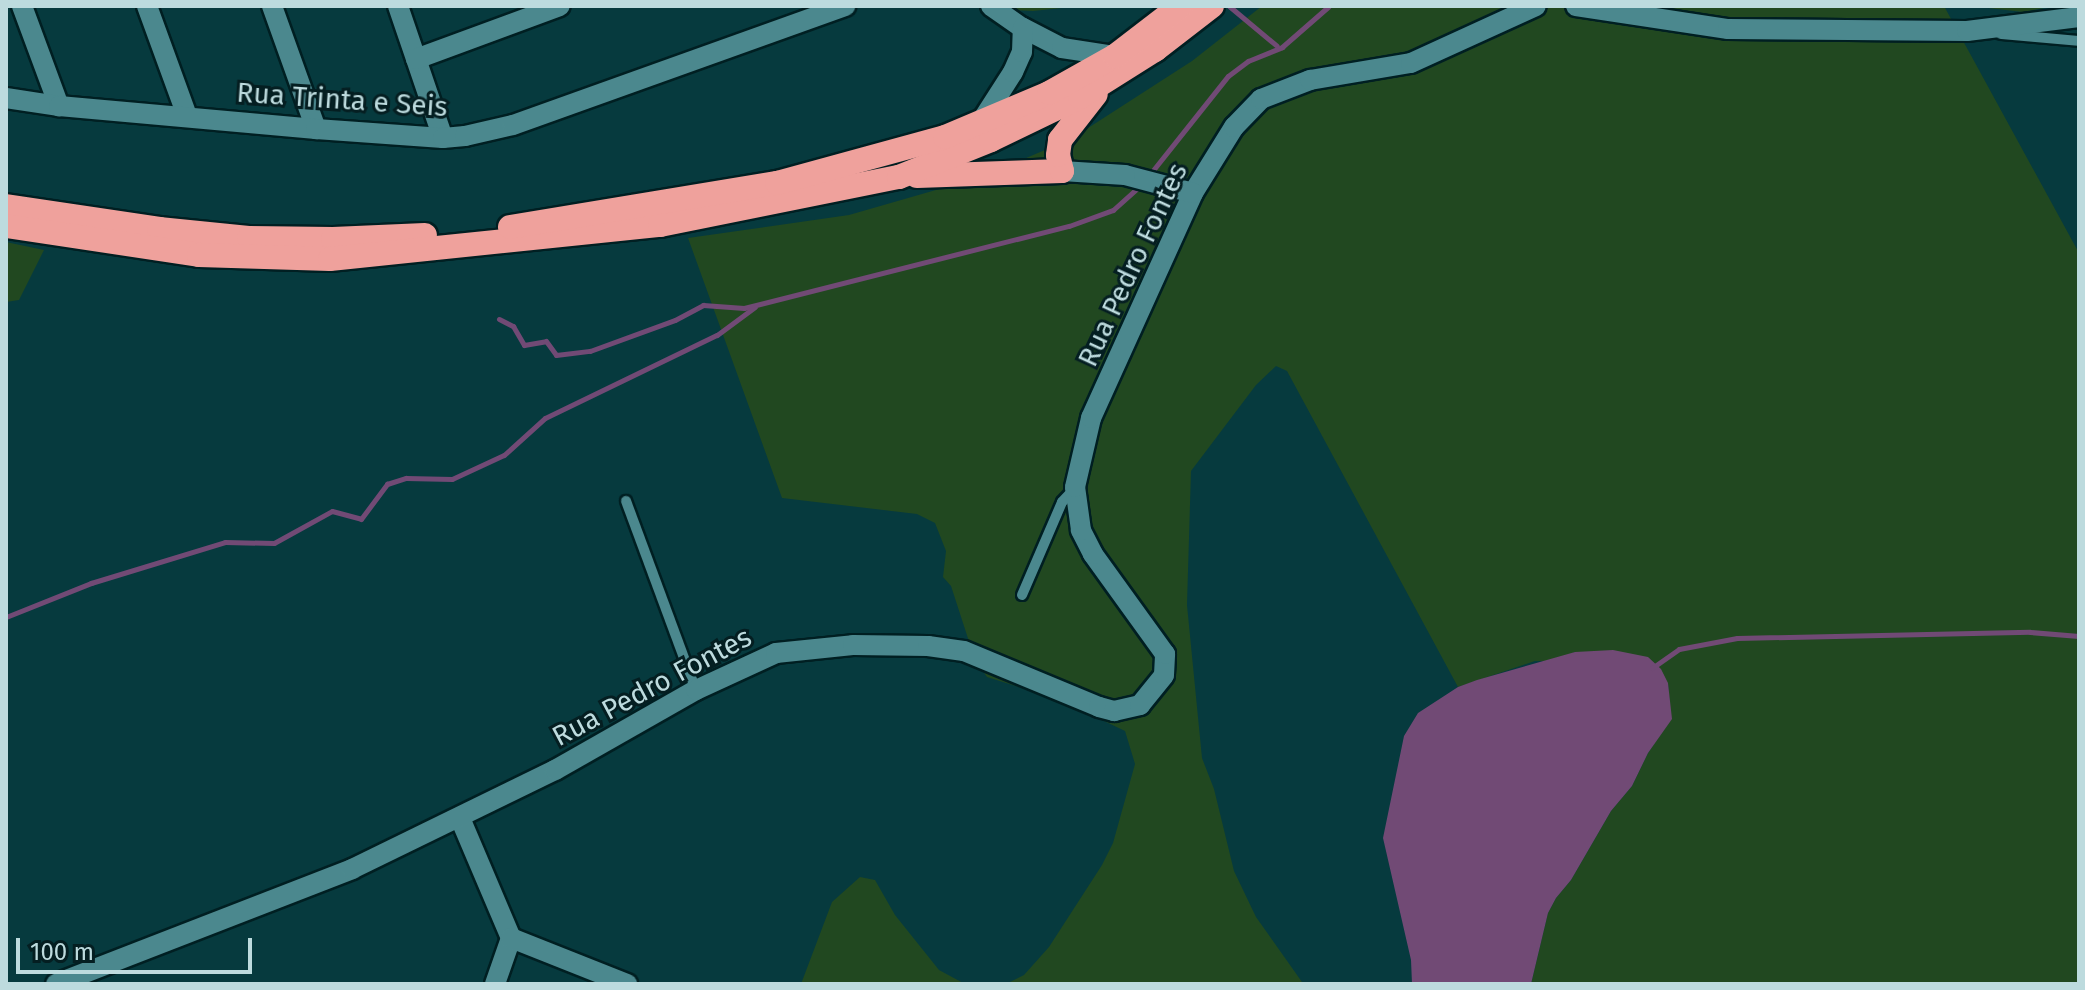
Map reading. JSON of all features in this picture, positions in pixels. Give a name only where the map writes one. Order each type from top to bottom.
[{"type":"highway","points":[[6,226],[199,255],[330,259],[660,225],[899,177],[1062,171],[1058,155],[1065,130],[1112,67],[1180,6]]},
{"type":"highway","points":[[899,177],[991,140],[1212,6]]},
{"type":"highway","points":[[6,206],[159,229],[249,238],[333,239],[467,232],[606,213],[777,183],[945,137],[1112,67]]},
{"type":"street","points":[[22,6],[59,106]]},
{"type":"street","points":[[147,6],[187,116]]},
{"type":"street","points":[[272,6],[316,129]]},
{"type":"street","points":[[398,6],[443,138]]},
{"type":"street","points":[[416,59],[560,6]]},
{"type":"street","name":"Rua Trinta e Seis","points":[[6,98],[59,106],[443,138],[513,125],[845,6]]},
{"type":"street","points":[[991,6],[1023,28],[1062,48],[1112,67]]},
{"type":"street","name":"Rua Pedro Fontes","points":[[56,984],[352,869],[555,770],[696,690],[776,653],[853,645],[928,646],[964,651],[1099,707],[1114,711],[1140,705],[1164,675],[1165,654],[1093,554],[1081,530],[1075,487],[1091,418],[1193,193],[1234,127],[1261,99],[1310,80],[1411,63],[1536,6]]},
{"type":"street","points":[[1576,6],[1728,29],[1967,31],[2079,17]]},
{"type":"street","points":[[981,122],[1022,52],[1023,28]]},
{"type":"street","points":[[1062,171],[1117,173],[1193,193]]},
{"type":"street","points":[[460,818],[511,938],[495,984]]},
{"type":"street","points":[[511,938],[627,984]]},
{"type":"lane","points":[[1967,31],[2079,41]]},
{"type":"lane","points":[[1022,595],[1062,502],[1075,487]]},
{"type":"lane","points":[[626,501],[696,690]]},
{"type":"green space","points":[[1006,6],[1081,6],[1033,11],[1012,10]]},
{"type":"green space","points":[[1262,6],[1944,6],[2079,253],[2079,984],[1531,984],[1548,913],[1611,811],[1632,786],[1648,753],[1671,719],[1668,683],[1575,652],[1555,661],[1535,661],[1458,687],[1287,371],[1276,366],[1256,385],[1191,471],[1187,605],[1202,758],[1214,789],[1234,871],[1256,917],[1302,982],[1324,984],[1006,984],[1024,975],[1049,947],[1113,843],[1135,764],[1125,731],[1060,700],[987,677],[975,660],[951,586],[943,577],[946,551],[935,523],[917,514],[782,498],[688,238],[849,215],[981,177],[1071,139],[1192,61]]},
{"type":"green space","points":[[1971,6],[2055,6],[2023,12]]},
{"type":"green space","points":[[6,242],[44,250],[19,300],[6,302]]},
{"type":"green space","points":[[860,877],[875,880],[895,915],[939,970],[965,984],[801,984],[832,902]]},
{"type":"shaded area","points":[[1613,650],[1648,657],[1661,669],[1668,683],[1672,719],[1548,913],[1531,984],[1412,984],[1411,960],[1383,838],[1404,736],[1418,713],[1458,687],[1575,652]]},
{"type":"waterway","points":[[1229,6],[1277,46]]},
{"type":"waterway","points":[[1150,174],[1228,76],[1248,61],[1282,47],[1329,6]]},
{"type":"waterway","points":[[499,319],[513,326],[524,345],[546,341],[556,355],[590,351],[675,320],[703,305],[744,308],[1069,226],[1113,210],[1141,185]]},
{"type":"waterway","points":[[6,617],[91,583],[225,542],[274,543],[332,511],[361,519],[387,484],[406,478],[452,479],[504,455],[545,418],[717,335],[755,307]]},
{"type":"waterway","points":[[1652,668],[1679,649],[1737,638],[2030,632],[2079,636]]}]
